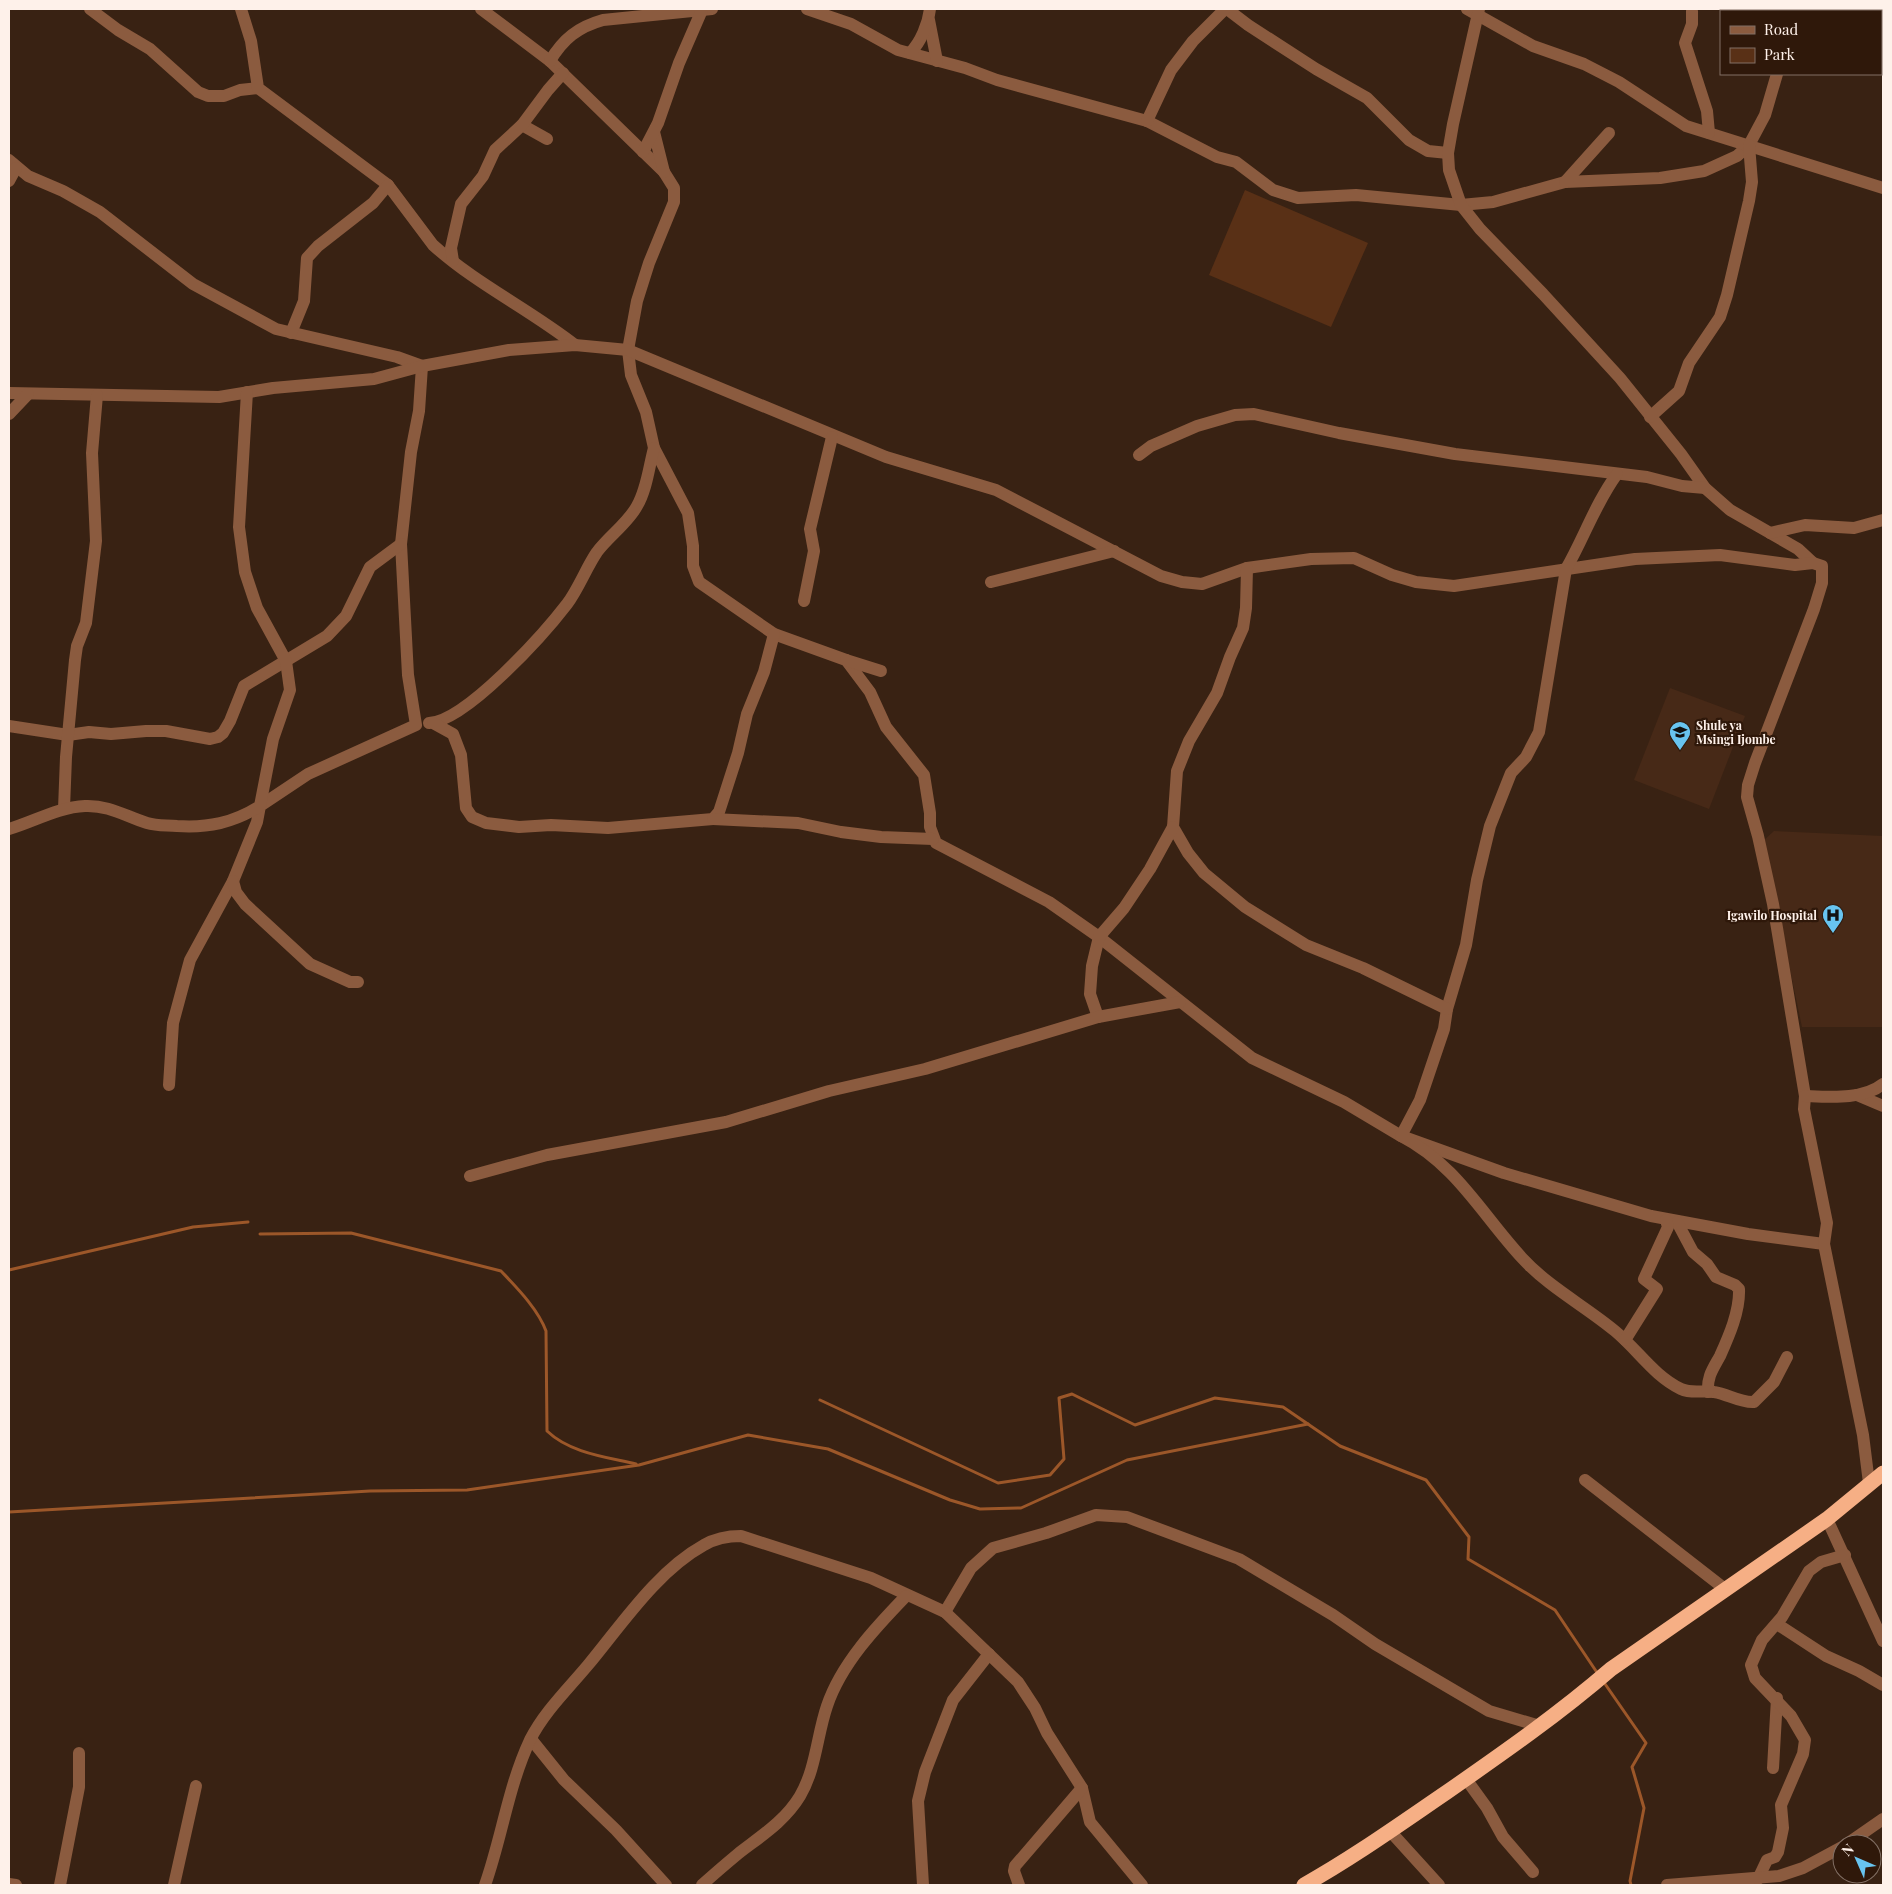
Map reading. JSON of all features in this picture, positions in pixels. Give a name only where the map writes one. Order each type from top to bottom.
[{"type":"highway","points":[[1304,1885],[1390,1831],[1466,1779],[1540,1726],[1611,1669],[1827,1518],[1883,1473]]},
{"type":"street","points":[[90,9],[118,30],[156,54],[198,92],[208,96],[224,96],[240,90],[258,88],[388,185],[433,245],[488,288],[549,326],[575,345]]},
{"type":"street","points":[[241,9],[251,41],[258,88]]},
{"type":"street","points":[[480,9],[564,73],[664,172],[674,188],[674,202],[649,263],[637,301],[628,350],[631,375],[646,412],[654,448],[688,513],[693,546],[693,566],[699,582],[774,634],[881,672]]},
{"type":"street","points":[[807,9],[851,24],[884,44],[910,53],[996,80],[1147,121],[1217,157],[1236,162],[1273,190],[1291,197],[1365,195],[1461,205],[1493,202],[1565,182],[1660,178],[1704,171],[1737,156],[1750,145],[1765,115],[1777,75]]},
{"type":"street","points":[[1147,121],[1170,70],[1193,41],[1226,9],[1316,69],[1367,98],[1409,140],[1428,150],[1448,153]]},
{"type":"street","points":[[550,61],[567,38],[577,29],[590,24],[603,20],[707,10]]},
{"type":"street","points":[[642,152],[654,132],[679,62],[707,10]]},
{"type":"street","points":[[1869,1483],[1863,1435],[1824,1244],[1827,1223],[1804,1109],[1805,1096],[1773,904],[1758,836],[1747,798],[1748,785],[1755,763],[1814,609],[1822,584],[1822,566],[1813,563],[1798,550],[1730,510],[1705,488],[1650,417],[1582,335],[1480,229],[1461,205],[1449,170],[1448,153],[1475,11],[1533,46],[1584,64],[1611,77],[1686,126],[1883,188]]},
{"type":"street","points":[[1692,11],[1692,24],[1685,43],[1707,111],[1709,133]]},
{"type":"street","points":[[910,53],[916,47],[929,14]]},
{"type":"street","points":[[929,14],[937,61]]},
{"type":"street","points":[[453,261],[451,248],[462,204],[485,172],[495,150],[522,125],[564,73]]},
{"type":"street","points":[[522,125],[546,139]]},
{"type":"street","points":[[654,132],[664,172]]},
{"type":"street","points":[[1565,182],[1609,133]]},
{"type":"street","points":[[1650,417],[1678,390],[1689,363],[1720,317],[1749,201],[1752,182],[1750,145]]},
{"type":"street","points":[[9,181],[13,164],[64,191],[100,212],[193,284],[276,328],[397,357],[422,366]]},
{"type":"street","points":[[291,333],[304,301],[308,258],[318,246],[372,203],[388,185]]},
{"type":"street","points":[[9,393],[201,397],[374,379],[422,366],[509,350],[575,345],[628,350],[886,457],[996,490],[1161,576],[1193,584],[1202,584],[1247,568],[1311,559],[1354,558],[1416,582],[1454,586],[1616,560],[1720,555],[1795,565],[1813,563]]},
{"type":"street","points":[[416,725],[408,676],[401,544],[411,452],[419,412],[422,366]]},
{"type":"street","points":[[169,1085],[173,1023],[190,960],[233,881],[257,822],[273,739],[290,690],[286,661],[257,608],[245,572],[239,527],[246,392]]},
{"type":"street","points":[[9,414],[28,394]]},
{"type":"street","points":[[64,809],[75,660],[77,646],[86,623],[96,541],[92,453],[97,395]]},
{"type":"street","points":[[1139,454],[1151,446],[1197,426],[1242,413],[1455,454],[1647,477],[1682,486],[1705,488]]},
{"type":"street","points":[[804,602],[814,551],[810,529],[832,436]]},
{"type":"street","points":[[9,830],[64,809],[86,806],[108,807],[149,824],[189,828],[220,824],[239,818],[308,774],[416,725],[441,722],[462,709],[491,686],[531,646],[568,603],[598,550],[637,507],[654,448]]},
{"type":"street","points":[[1402,1136],[1420,1100],[1444,1029],[1447,1008],[1466,945],[1477,880],[1490,826],[1511,773],[1526,757],[1539,732],[1566,569],[1580,546],[1590,517],[1617,474]]},
{"type":"street","points":[[1770,534],[1805,525],[1854,528],[1883,520]]},
{"type":"street","points":[[9,726],[68,735],[89,732],[111,734],[166,731],[210,738],[218,737],[223,733],[230,721],[244,686],[327,636],[338,626],[354,602],[370,567],[401,544]]},
{"type":"street","points":[[991,582],[1114,551]]},
{"type":"street","points":[[1098,1017],[1090,994],[1092,966],[1099,937],[1124,908],[1150,869],[1172,827],[1176,800],[1175,782],[1180,764],[1189,742],[1217,693],[1230,656],[1244,628],[1247,568]]},
{"type":"street","points":[[713,818],[719,812],[738,753],[747,714],[764,672],[774,634]]},
{"type":"street","points":[[846,660],[870,692],[886,727],[924,775],[933,839],[944,849],[1048,902],[1099,937],[1252,1058],[1344,1102],[1424,1148],[1470,1194],[1503,1236],[1541,1276],[1625,1340],[1648,1364],[1673,1384],[1691,1393],[1708,1392],[1754,1402],[1774,1382],[1787,1357]]},
{"type":"street","points":[[433,723],[453,734],[461,755],[466,808],[472,817],[486,823],[519,828],[551,825],[608,828],[713,818],[798,823],[881,837],[933,839]]},
{"type":"street","points":[[1172,827],[1188,853],[1204,872],[1228,894],[1259,917],[1306,946],[1363,968],[1447,1008]]},
{"type":"street","points":[[233,881],[236,892],[245,904],[310,964],[350,982],[358,982]]},
{"type":"street","points":[[470,1176],[547,1155],[726,1122],[829,1091],[925,1069],[1098,1017],[1180,1002]]},
{"type":"street","points":[[1805,1096],[1857,1095],[1873,1091],[1883,1084]]},
{"type":"street","points":[[1857,1095],[1883,1106]]},
{"type":"street","points":[[1402,1136],[1504,1173],[1671,1221],[1824,1244]]},
{"type":"street","points":[[1625,1340],[1657,1290],[1644,1279],[1671,1221]]},
{"type":"street","points":[[1671,1221],[1693,1252],[1707,1264],[1716,1276],[1735,1285],[1739,1289],[1739,1300],[1730,1334],[1708,1378],[1708,1392]]},
{"type":"street","points":[[1585,1480],[1725,1589]]},
{"type":"street","points":[[945,1612],[971,1568],[993,1548],[1046,1533],[1096,1514],[1127,1517],[1239,1560],[1333,1615],[1375,1644],[1490,1711],[1540,1726]]},
{"type":"street","points":[[1827,1518],[1845,1555],[1864,1603],[1883,1641]]},
{"type":"street","points":[[485,1885],[501,1838],[504,1812],[531,1739],[541,1721],[638,1603],[684,1560],[714,1540],[724,1537],[741,1536],[871,1578],[906,1596],[945,1612],[1018,1682],[1035,1708],[1046,1733],[1082,1788],[1090,1822],[1142,1885]]},
{"type":"street","points":[[1758,1879],[1766,1861],[1775,1857],[1778,1852],[1782,1828],[1781,1805],[1805,1747],[1805,1738],[1797,1723],[1777,1698],[1755,1678],[1751,1667],[1762,1640],[1777,1624],[1809,1571],[1821,1562],[1845,1555]]},
{"type":"street","points":[[702,1885],[767,1833],[800,1797],[809,1775],[827,1707],[841,1675],[883,1620],[906,1596]]},
{"type":"street","points":[[1777,1624],[1826,1656],[1860,1671],[1883,1685]]},
{"type":"street","points":[[923,1885],[918,1801],[925,1772],[953,1700],[989,1654]]},
{"type":"street","points":[[1773,1768],[1777,1698]]},
{"type":"street","points":[[531,1739],[564,1780],[616,1830],[666,1885]]},
{"type":"street","points":[[60,1885],[79,1787],[79,1754]]},
{"type":"street","points":[[1466,1779],[1503,1837],[1533,1872]]},
{"type":"street","points":[[174,1885],[196,1786]]},
{"type":"street","points":[[1019,1885],[1014,1871],[1015,1866],[1082,1788]]},
{"type":"street","points":[[1861,1834],[1883,1819]]},
{"type":"street","points":[[1390,1831],[1439,1885]]},
{"type":"street","points":[[1667,1885],[1758,1879],[1792,1872],[1832,1852]]},
{"type":"street","points":[[9,1884],[16,1885]]},
{"type":"shaded area","points":[[1670,688],[1745,716],[1709,809],[1634,780]]},
{"type":"shaded area","name":"Igawilo Hospital","points":[[1774,831],[1883,836],[1883,1027],[1802,1027],[1763,841]]},
{"type":"green space","points":[[1245,190],[1368,243],[1331,327],[1209,275]]},
{"type":"waterway","points":[[9,1270],[193,1227],[248,1222]]},
{"type":"waterway","points":[[260,1234],[351,1233],[501,1271],[532,1307],[546,1331],[547,1431],[577,1449],[636,1464]]},
{"type":"waterway","points":[[820,1400],[998,1483],[1050,1475],[1064,1459],[1059,1398],[1072,1394],[1135,1425],[1215,1398],[1283,1407],[1340,1446],[1426,1480],[1469,1537],[1468,1559],[1555,1610],[1598,1674]]},
{"type":"waterway","points":[[9,1512],[370,1491],[467,1490],[639,1465],[748,1435],[828,1449],[950,1500],[980,1509],[1021,1508],[1127,1460],[1308,1424]]},
{"type":"waterway","points":[[1603,1681],[1646,1743],[1632,1767],[1644,1808],[1630,1881],[1631,1885]]},
{"type":"place","name":"Shule ya Msingi Ijombe","points":[[1680,751]]},
{"type":"place","name":"Igawilo Hospital","points":[[1833,934]]}]
